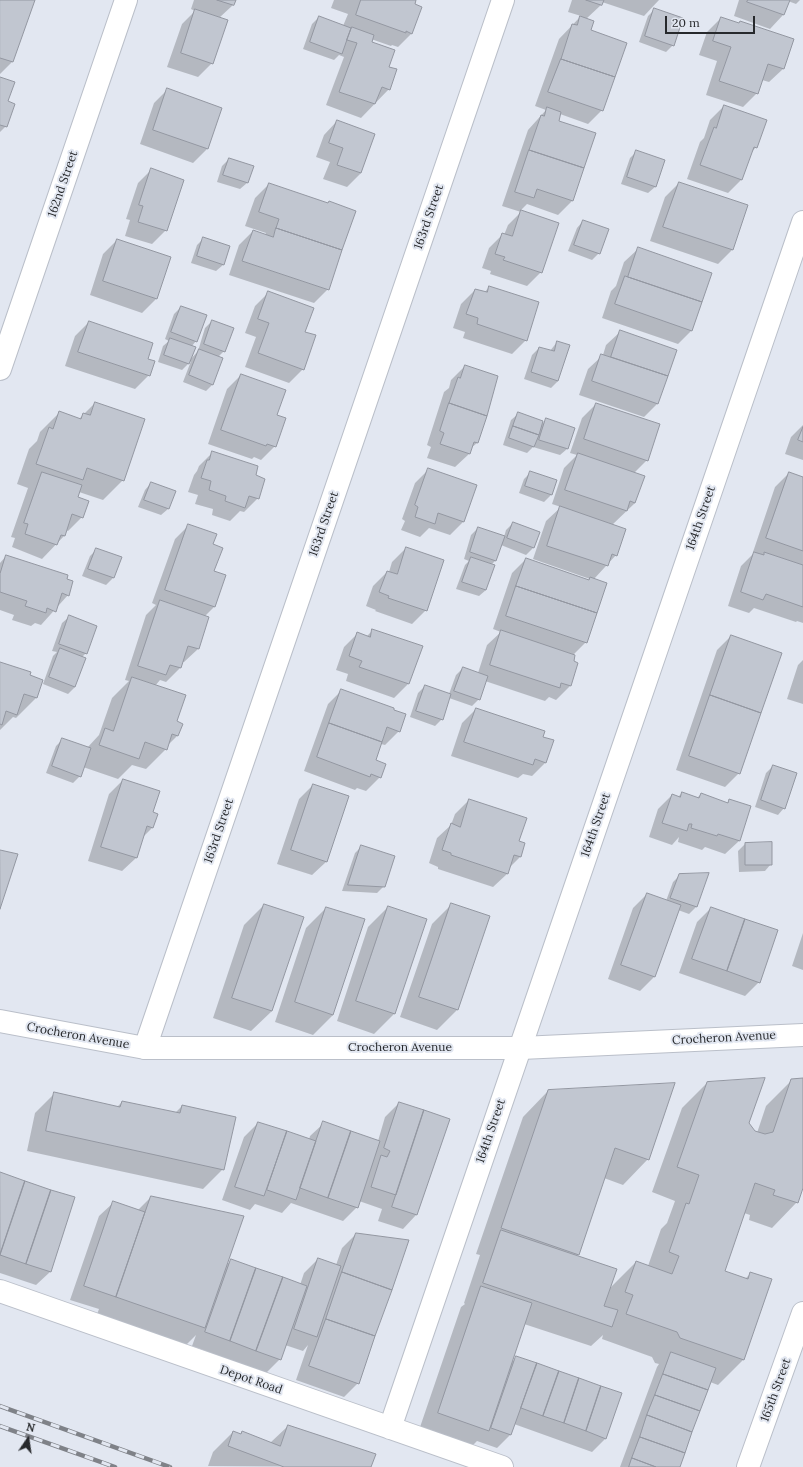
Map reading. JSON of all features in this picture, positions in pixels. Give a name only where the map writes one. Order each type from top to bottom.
[{"type":"street","name":"162nd Street","points":[[0,369],[126,0]]},
{"type":"street","name":"163rd Street","points":[[145,1048],[503,0]]},
{"type":"street","name":"164th Street","points":[[390,1428],[520,1048],[538,991],[803,222]]},
{"type":"street","name":"Crocheron Avenue","points":[[0,1021],[145,1048],[520,1048],[803,1035]]},
{"type":"street","name":"Depot Road","points":[[0,1291],[502,1467]]},
{"type":"street","name":"165th Street","points":[[748,1467],[803,1313]]},
{"type":"building","points":[[0,0],[35,0],[13,62],[0,58]]},
{"type":"building","points":[[217,0],[236,0],[234,5]]},
{"type":"building","points":[[361,0],[416,0],[415,4],[422,7],[412,34],[356,15]]},
{"type":"building","points":[[586,0],[604,0],[602,5]]},
{"type":"building","points":[[748,0],[790,0],[784,15],[747,2]]},
{"type":"building","points":[[654,8],[683,18],[674,46],[645,36]]},
{"type":"building","points":[[195,9],[228,20],[213,64],[181,53]]},
{"type":"building","points":[[319,16],[351,28],[342,54],[310,42]]},
{"type":"building","points":[[580,16],[594,21],[591,30],[627,43],[615,77],[561,59],[572,24],[577,25]]},
{"type":"building","points":[[721,17],[739,23],[740,21],[794,39],[784,69],[768,64],[758,94],[719,81],[731,47],[713,41]]},
{"type":"building","points":[[352,27],[374,35],[372,42],[395,50],[389,67],[397,69],[390,90],[382,87],[375,104],[339,92],[357,43],[347,40]]},
{"type":"building","points":[[561,59],[615,77],[603,111],[548,92]]},
{"type":"building","points":[[0,77],[15,82],[8,101],[15,104],[7,127],[0,125]]},
{"type":"building","points":[[167,88],[222,108],[208,149],[153,130]]},
{"type":"building","points":[[724,105],[767,120],[757,148],[754,147],[742,180],[700,165]]},
{"type":"building","points":[[547,107],[561,112],[559,121],[596,133],[584,168],[529,150],[541,115],[544,116]]},
{"type":"building","points":[[337,120],[375,134],[361,173],[337,165],[343,148],[329,143]]},
{"type":"building","points":[[529,150],[584,168],[573,201],[537,189],[534,198],[515,192]]},
{"type":"building","points":[[636,150],[665,160],[656,187],[627,177]]},
{"type":"building","points":[[229,158],[254,166],[248,183],[223,175]]},
{"type":"building","points":[[151,168],[184,180],[167,231],[138,222],[143,206],[139,205]]},
{"type":"building","points":[[679,182],[748,205],[733,250],[663,227]]},
{"type":"building","points":[[269,183],[328,203],[329,201],[356,211],[342,250],[276,228],[279,219],[259,212]]},
{"type":"building","points":[[521,210],[559,223],[542,273],[503,260],[505,257],[495,254],[502,233],[512,236]]},
{"type":"building","points":[[583,220],[609,229],[600,254],[574,245]]},
{"type":"building","points":[[276,228],[342,250],[329,290],[242,261],[253,230],[273,237]]},
{"type":"building","points":[[203,237],[230,246],[224,265],[197,256]]},
{"type":"building","points":[[117,239],[171,257],[157,299],[103,281]]},
{"type":"building","points":[[638,247],[712,273],[702,302],[628,277]]},
{"type":"building","points":[[625,276],[702,302],[692,331],[615,304]]},
{"type":"building","points":[[489,286],[539,302],[527,341],[477,324],[478,318],[466,314],[475,289],[487,292]]},
{"type":"building","points":[[268,291],[314,308],[305,332],[316,335],[304,370],[258,353],[269,323],[258,319]]},
{"type":"building","points":[[181,306],[207,315],[197,342],[171,332]]},
{"type":"building","points":[[212,320],[234,328],[225,352],[204,344]]},
{"type":"building","points":[[89,321],[153,343],[148,359],[155,361],[150,376],[78,352]]},
{"type":"building","points":[[620,330],[677,350],[668,376],[611,357]]},
{"type":"building","points":[[170,338],[196,347],[189,364],[164,355]]},
{"type":"building","points":[[557,341],[570,345],[558,381],[531,372],[539,347],[554,351]]},
{"type":"building","points":[[199,349],[223,358],[213,385],[189,375]]},
{"type":"building","points":[[601,354],[668,376],[658,404],[592,381]]},
{"type":"building","points":[[465,365],[498,376],[487,416],[449,403],[458,377],[460,378]]},
{"type":"building","points":[[241,374],[286,390],[277,415],[286,418],[276,447],[267,444],[266,446],[221,430]]},
{"type":"building","points":[[95,402],[145,419],[124,481],[87,468],[83,480],[36,464],[49,427],[53,429],[59,411],[81,419],[83,413],[90,415]]},
{"type":"building","points":[[449,403],[487,416],[478,443],[474,442],[470,454],[440,444],[444,433],[440,431]]},
{"type":"building","points":[[596,403],[660,424],[648,461],[584,439]]},
{"type":"building","points":[[518,412],[543,421],[539,435],[513,426]]},
{"type":"building","points":[[546,418],[575,428],[568,449],[539,440]]},
{"type":"building","points":[[513,426],[539,435],[534,447],[509,438]]},
{"type":"building","points":[[803,427],[803,442],[798,440]]},
{"type":"building","points":[[212,451],[258,466],[256,475],[265,479],[259,499],[249,496],[245,508],[225,501],[226,496],[209,490],[211,481],[201,478],[207,460],[209,460]]},
{"type":"building","points":[[578,453],[645,476],[635,503],[630,501],[627,511],[565,490]]},
{"type":"building","points":[[428,468],[477,485],[464,522],[438,513],[435,524],[415,517],[418,507],[415,505]]},
{"type":"building","points":[[530,471],[557,480],[552,495],[525,486]]},
{"type":"building","points":[[42,472],[82,485],[78,497],[89,501],[83,518],[72,514],[65,536],[61,535],[57,545],[25,534],[28,524],[24,523]]},
{"type":"building","points":[[789,472],[803,477],[803,551],[766,538]]},
{"type":"building","points":[[151,482],[176,491],[169,509],[144,500]]},
{"type":"building","points":[[560,506],[626,529],[617,556],[612,554],[608,566],[547,546]]},
{"type":"building","points":[[513,522],[540,532],[534,548],[507,538]]},
{"type":"building","points":[[188,524],[217,534],[213,544],[223,548],[214,571],[226,575],[215,607],[165,590]]},
{"type":"building","points":[[478,527],[505,536],[496,561],[470,552]]},
{"type":"building","points":[[406,547],[444,560],[427,611],[388,598],[389,596],[379,592],[387,571],[397,574]]},
{"type":"building","points":[[96,548],[122,557],[114,578],[88,569]]},
{"type":"building","points":[[754,552],[764,555],[764,552],[803,565],[803,607],[766,594],[763,600],[741,592]]},
{"type":"building","points":[[6,555],[68,575],[67,579],[73,581],[69,596],[62,593],[56,612],[47,608],[46,613],[25,606],[27,601],[0,592],[0,574]]},
{"type":"building","points":[[471,557],[495,565],[486,590],[462,582]]},
{"type":"building","points":[[526,558],[589,580],[590,577],[607,583],[597,613],[516,586]]},
{"type":"building","points":[[516,586],[597,613],[587,643],[506,616]]},
{"type":"building","points":[[160,600],[209,617],[199,649],[188,646],[181,668],[170,665],[166,675],[138,666]]},
{"type":"building","points":[[69,615],[97,626],[87,654],[59,644]]},
{"type":"building","points":[[372,629],[423,646],[409,684],[359,667],[362,661],[349,656],[357,632],[370,637]]},
{"type":"building","points":[[501,630],[575,655],[574,661],[578,663],[571,686],[561,683],[560,688],[490,665]]},
{"type":"building","points":[[731,635],[782,653],[761,713],[710,695]]},
{"type":"building","points":[[60,648],[86,658],[75,687],[49,677]]},
{"type":"building","points":[[0,662],[31,672],[30,675],[43,680],[37,698],[24,694],[17,715],[6,711],[2,725],[0,724]]},
{"type":"building","points":[[463,667],[488,676],[480,700],[454,691]]},
{"type":"building","points":[[132,677],[186,695],[177,721],[183,724],[178,736],[172,734],[167,750],[145,742],[139,759],[99,745],[105,728],[113,731]]},
{"type":"building","points":[[425,685],[451,694],[443,720],[416,711]]},
{"type":"building","points":[[341,689],[394,708],[394,710],[406,714],[400,732],[387,727],[382,742],[329,723]]},
{"type":"building","points":[[710,695],[761,713],[740,774],[689,756]]},
{"type":"building","points":[[476,708],[545,731],[543,737],[554,740],[546,763],[535,759],[533,765],[464,742]]},
{"type":"building","points":[[329,723],[382,742],[376,760],[386,764],[381,778],[371,774],[370,777],[317,757]]},
{"type":"building","points":[[62,738],[91,748],[81,777],[52,766]]},
{"type":"building","points":[[773,765],[797,773],[785,809],[761,800]]},
{"type":"building","points":[[123,779],[160,791],[153,812],[158,814],[153,828],[147,826],[137,858],[101,847]]},
{"type":"building","points":[[313,784],[349,796],[327,862],[291,850]]},
{"type":"building","points":[[682,792],[699,798],[701,793],[728,803],[729,799],[751,806],[740,841],[691,828],[692,824],[689,824],[687,831],[662,823],[672,794],[680,797]]},
{"type":"building","points":[[469,799],[527,818],[519,841],[525,843],[521,857],[514,855],[508,874],[451,855],[451,853],[442,850],[451,823],[460,827]]},
{"type":"building","points":[[772,842],[772,865],[745,865],[745,843]]},
{"type":"building","points":[[361,845],[395,856],[385,887],[348,885]]},
{"type":"building","points":[[0,850],[18,854],[0,909]]},
{"type":"building","points":[[709,873],[697,907],[670,898],[679,874]]},
{"type":"building","points":[[647,893],[681,905],[655,977],[621,965]]},
{"type":"building","points":[[451,903],[490,916],[458,1010],[419,997]]},
{"type":"building","points":[[264,904],[304,917],[272,1011],[232,998]]},
{"type":"building","points":[[388,906],[427,919],[395,1014],[356,1001]]},
{"type":"building","points":[[326,907],[365,919],[333,1015],[295,1002]]},
{"type":"building","points":[[711,907],[745,919],[727,971],[692,959]]},
{"type":"building","points":[[745,919],[778,930],[760,983],[727,971]]},
{"type":"building","points":[[765,1078],[749,1123],[755,1131],[765,1134],[773,1132],[791,1079],[803,1078],[803,1188],[798,1203],[773,1195],[775,1190],[755,1183],[725,1271],[748,1279],[750,1272],[772,1279],[744,1360],[680,1338],[677,1332],[626,1314],[633,1295],[625,1292],[636,1261],[672,1274],[679,1256],[669,1252],[686,1203],[689,1204],[699,1175],[677,1167],[707,1082]]},
{"type":"building","points":[[675,1083],[649,1160],[615,1148],[579,1255],[501,1228],[548,1090]]},
{"type":"building","points":[[54,1092],[120,1107],[122,1101],[180,1113],[182,1105],[236,1117],[224,1170],[46,1131]]},
{"type":"building","points":[[399,1102],[424,1110],[396,1195],[371,1187],[381,1155],[387,1157],[390,1151],[384,1148]]},
{"type":"building","points":[[424,1110],[450,1119],[417,1215],[392,1207]]},
{"type":"building","points":[[323,1121],[351,1131],[328,1198],[300,1188]]},
{"type":"building","points":[[258,1122],[287,1131],[264,1196],[235,1187]]},
{"type":"building","points":[[287,1131],[316,1141],[296,1200],[267,1190]]},
{"type":"building","points":[[351,1131],[380,1141],[358,1208],[328,1198]]},
{"type":"building","points":[[0,1172],[25,1181],[0,1255]]},
{"type":"building","points":[[25,1181],[51,1190],[26,1264],[0,1255]]},
{"type":"building","points":[[51,1190],[75,1197],[51,1272],[26,1264]]},
{"type":"building","points":[[151,1196],[244,1216],[205,1328],[116,1297]]},
{"type":"building","points":[[113,1201],[145,1212],[116,1297],[84,1286]]},
{"type":"building","points":[[501,1230],[617,1269],[604,1306],[618,1310],[612,1327],[483,1283]]},
{"type":"building","points":[[356,1233],[409,1240],[392,1290],[342,1272]]},
{"type":"building","points":[[318,1258],[341,1266],[317,1337],[294,1329]]},
{"type":"building","points":[[231,1259],[256,1268],[230,1341],[205,1332]]},
{"type":"building","points":[[256,1268],[283,1277],[256,1351],[230,1341]]},
{"type":"building","points":[[342,1272],[392,1290],[375,1336],[326,1319]]},
{"type":"building","points":[[283,1277],[307,1286],[281,1360],[256,1351]]},
{"type":"building","points":[[481,1286],[532,1303],[489,1431],[438,1413]]},
{"type":"building","points":[[326,1319],[375,1336],[359,1384],[309,1366]]},
{"type":"building","points":[[671,1352],[716,1368],[708,1390],[663,1374]]},
{"type":"building","points":[[516,1356],[537,1363],[511,1435],[491,1428]]},
{"type":"building","points":[[537,1363],[559,1371],[543,1416],[521,1408]]},
{"type":"building","points":[[559,1371],[579,1378],[564,1423],[543,1416]]},
{"type":"building","points":[[663,1374],[708,1390],[700,1411],[655,1395]]},
{"type":"building","points":[[579,1378],[601,1386],[586,1431],[564,1423]]},
{"type":"building","points":[[601,1386],[622,1393],[606,1439],[586,1431]]},
{"type":"building","points":[[655,1395],[700,1411],[692,1432],[647,1415]]},
{"type":"building","points":[[647,1415],[692,1432],[685,1453],[640,1437]]},
{"type":"building","points":[[288,1425],[376,1454],[371,1467],[284,1467],[228,1446],[233,1431],[241,1434],[242,1431],[280,1446]]},
{"type":"building","points":[[640,1437],[685,1453],[680,1467],[656,1467],[632,1458]]},
{"type":"building","points":[[632,1458],[656,1467],[629,1467]]},
{"type":"railway","points":[[0,1406],[170,1467]]},
{"type":"railway","points":[[0,1426],[115,1467]]}]
